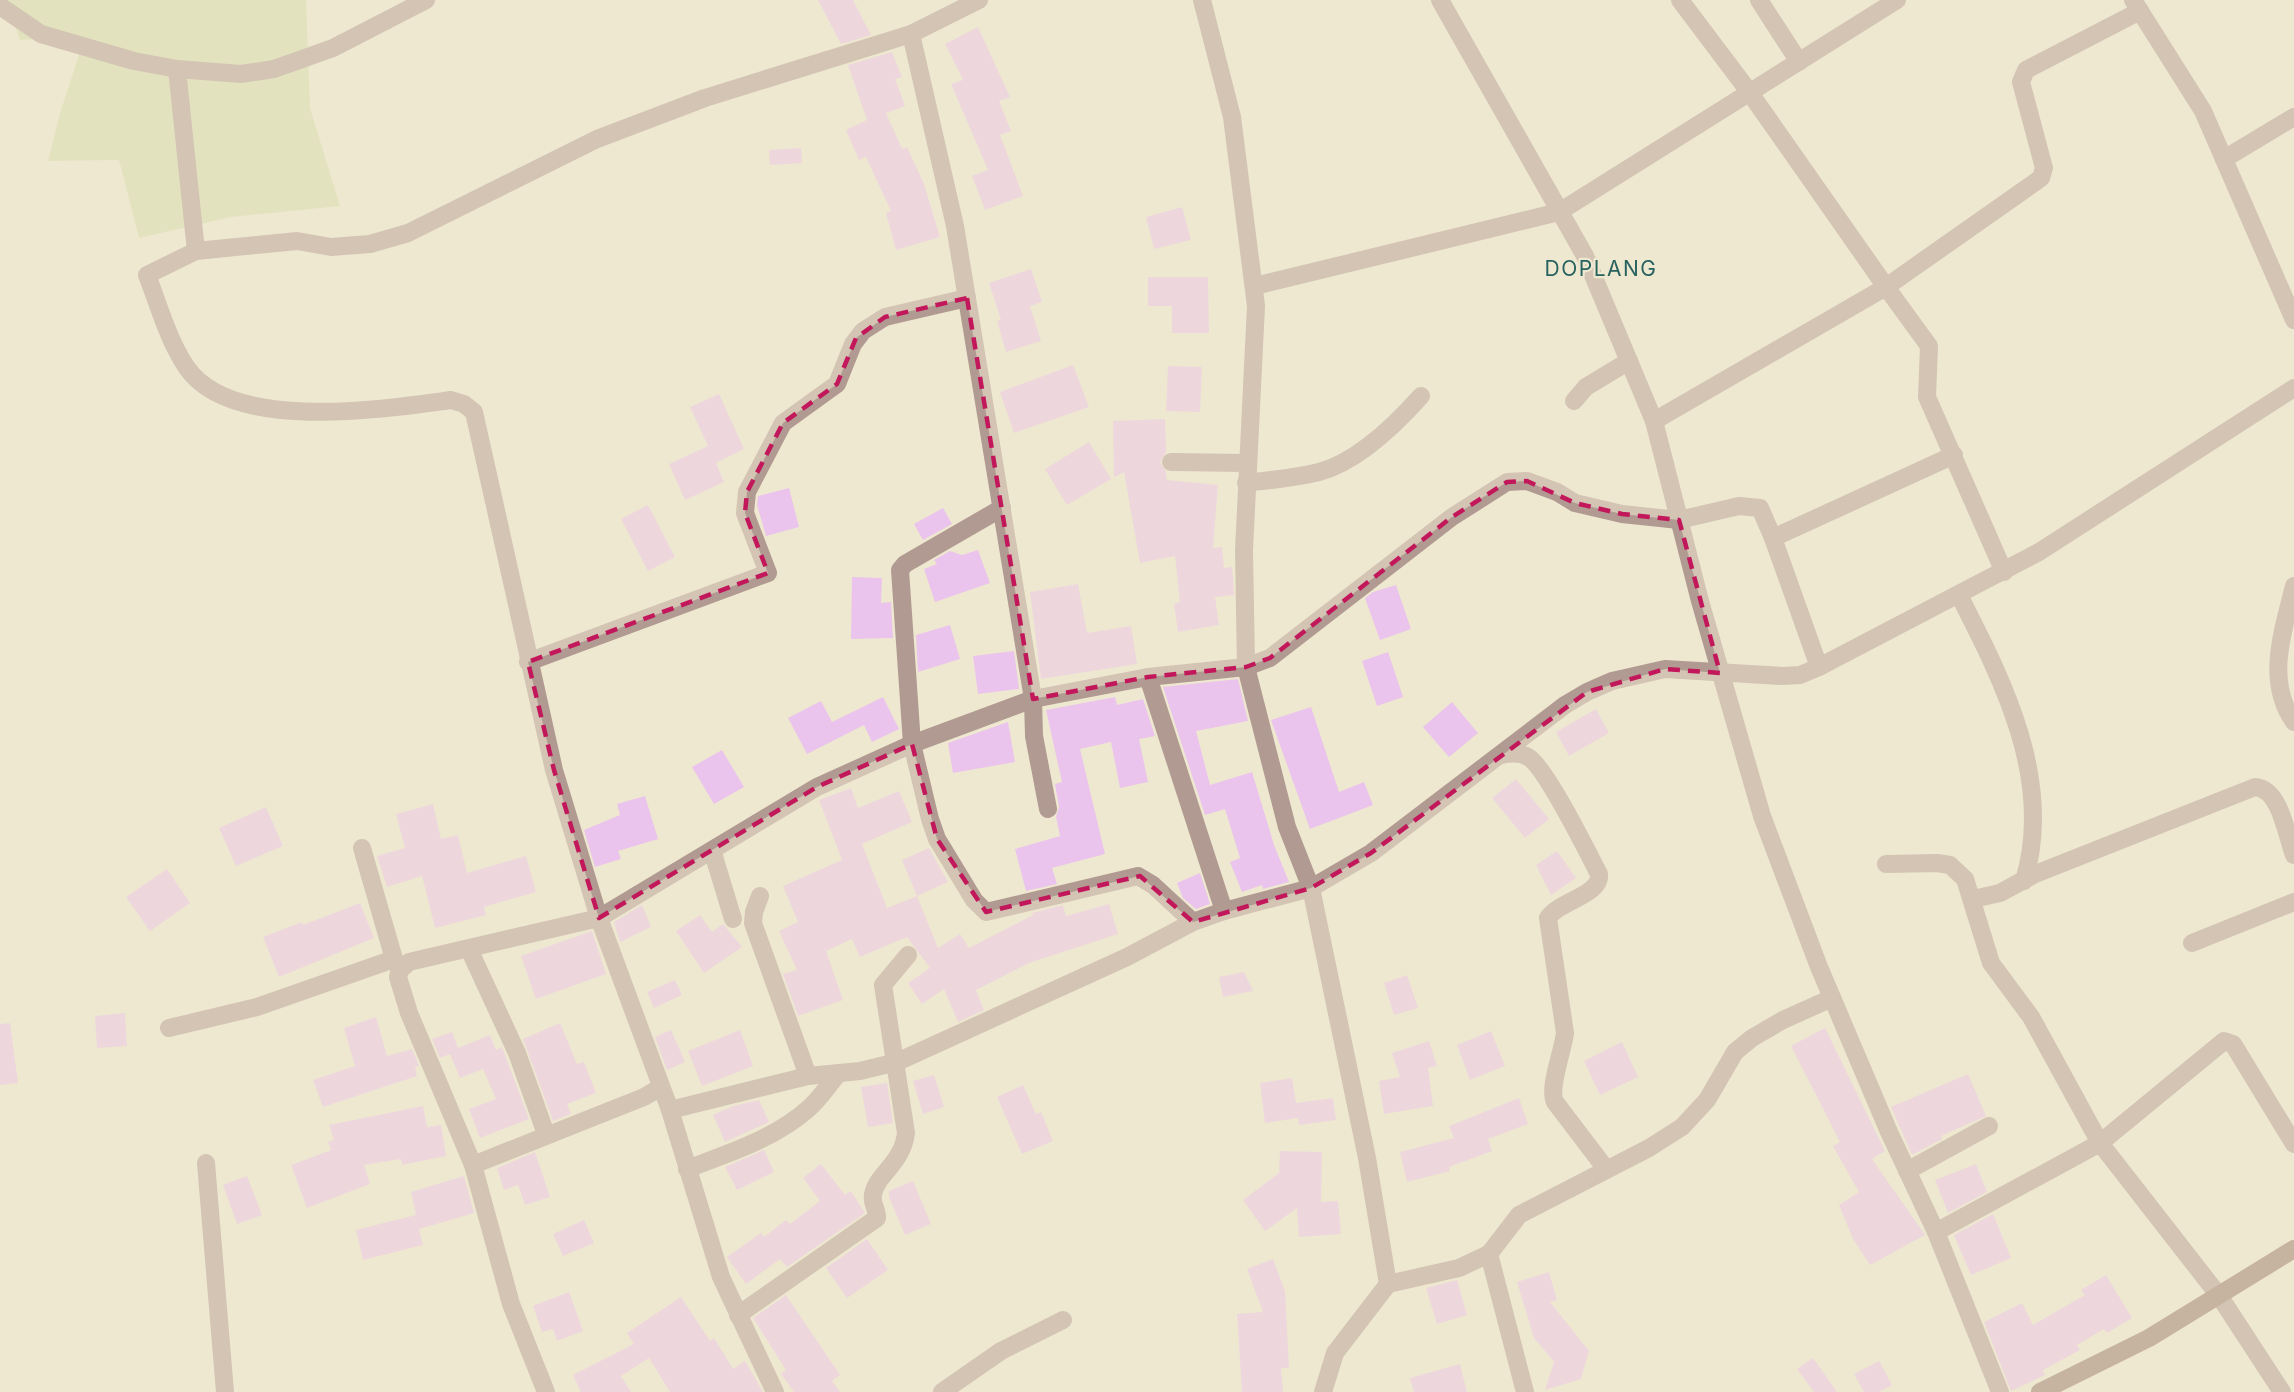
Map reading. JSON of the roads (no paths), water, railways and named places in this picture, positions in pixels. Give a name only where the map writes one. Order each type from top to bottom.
[{"type":"street","points":[[0,6],[41,34],[134,61],[177,69],[241,74],[274,69],[333,48],[426,0]]},
{"type":"street","points":[[775,1392],[721,1277],[670,1110],[599,918],[554,770],[528,662],[474,412],[464,404],[451,400],[365,412],[311,413],[240,401],[207,387],[187,368],[147,275],[196,250],[297,241],[331,247],[370,244],[408,234],[597,139],[705,98],[911,34],[979,0]]},
{"type":"street","points":[[1202,0],[1232,117],[1255,286],[1257,326],[1247,463],[1244,550],[1246,667],[1287,827],[1311,888],[1367,1158],[1388,1284]]},
{"type":"street","points":[[1440,0],[1585,256],[1654,421],[1720,673],[1761,816],[1832,998],[1936,1232],[2000,1392]]},
{"type":"street","points":[[1680,0],[1750,93],[1929,346],[1926,394],[2004,572]]},
{"type":"street","points":[[1759,0],[1799,62]]},
{"type":"street","points":[[1255,286],[1559,212],[1897,0]]},
{"type":"street","points":[[1654,421],[1886,287],[2041,177],[2044,168],[2021,82],[2026,70],[2136,5],[2203,111],[2294,320]]},
{"type":"street","points":[[911,34],[955,226],[1002,508],[1027,701],[1028,731],[1034,736],[1048,809]]},
{"type":"street","points":[[177,69],[196,250]]},
{"type":"street","points":[[2224,159],[2294,117]]},
{"type":"street","points":[[528,662],[768,573],[745,513],[747,492],[783,423],[837,384],[853,344],[863,331],[885,317],[967,298]]},
{"type":"street","points":[[1574,401],[1586,387],[1629,361]]},
{"type":"street","points":[[670,1110],[808,1076],[897,1062],[1127,957],[1193,922],[1224,911],[1311,888],[1371,853],[1564,705],[1612,681],[1665,669],[1782,676],[1800,675],[1819,668],[2004,572],[2132,494],[2294,388]]},
{"type":"street","points":[[1246,483],[1321,472],[1386,432],[1421,396]]},
{"type":"street","points":[[1773,538],[1954,455]]},
{"type":"street","points":[[1171,462],[1247,463]]},
{"type":"street","points":[[169,1028],[257,1007],[397,965],[599,918],[817,787],[912,744],[1027,701],[1148,677],[1246,667],[1270,658],[1452,517],[1507,482],[1527,481],[1557,492],[1575,503],[1622,514],[1679,520],[1750,505],[1763,512],[1819,668]]},
{"type":"street","points":[[1002,508],[905,564],[900,570],[912,744],[937,839],[982,910],[986,912],[1138,876],[1153,885],[1193,922]]},
{"type":"street","points":[[2294,586],[2278,661],[2278,690],[2294,722]]},
{"type":"street","points":[[1959,595],[2000,681],[2026,752],[2032,793],[2034,839],[2024,881]]},
{"type":"street","points":[[2278,661],[2294,646]]},
{"type":"street","points":[[1148,677],[1224,911]]},
{"type":"street","points":[[1501,755],[1518,753],[1531,758],[1568,814],[1599,874],[1596,884],[1575,901],[1555,908],[1548,918],[1564,1033],[1563,1049],[1552,1092],[1555,1102],[1606,1169]]},
{"type":"street","points":[[1973,900],[1993,896],[2024,881],[2255,787],[2265,790],[2275,801],[2293,850]]},
{"type":"street","points":[[362,848],[409,1013],[473,1165],[511,1304],[546,1392]]},
{"type":"street","points":[[712,850],[732,914],[760,896],[753,923],[808,1076]]},
{"type":"street","points":[[1886,864],[1937,863],[1950,866],[1965,879],[1991,963],[2031,1017],[2100,1143],[2220,1297],[2282,1392]]},
{"type":"street","points":[[2192,943],[2294,902]]},
{"type":"street","points":[[469,949],[517,1053],[546,1134]]},
{"type":"street","points":[[738,1315],[877,1218],[873,1201],[874,1190],[900,1156],[906,1133],[897,1062],[883,985],[908,955]]},
{"type":"street","points":[[1323,1392],[1335,1353],[1388,1284],[1459,1268],[1489,1254],[1519,1215],[1649,1148],[1682,1127],[1707,1100],[1735,1052],[1752,1038],[1783,1020],[1832,998]]},
{"type":"street","points":[[1936,1232],[2100,1143],[2220,1044],[2227,1041],[2233,1044],[2294,1144]]},
{"type":"street","points":[[687,1169],[747,1147],[773,1132],[809,1108],[838,1073]]},
{"type":"street","points":[[473,1165],[546,1134],[644,1097],[662,1087]]},
{"type":"street","points":[[1907,1171],[1989,1126]]},
{"type":"street","points":[[207,1163],[225,1392]]},
{"type":"street","points":[[2040,1392],[2149,1338],[2220,1297],[2294,1249]]},
{"type":"street","points":[[1489,1254],[1525,1392]]},
{"type":"street","points":[[942,1392],[1001,1351],[1063,1320]]},
{"type":"district","name":"DOPLANG","points":[[1601,268]]}]
